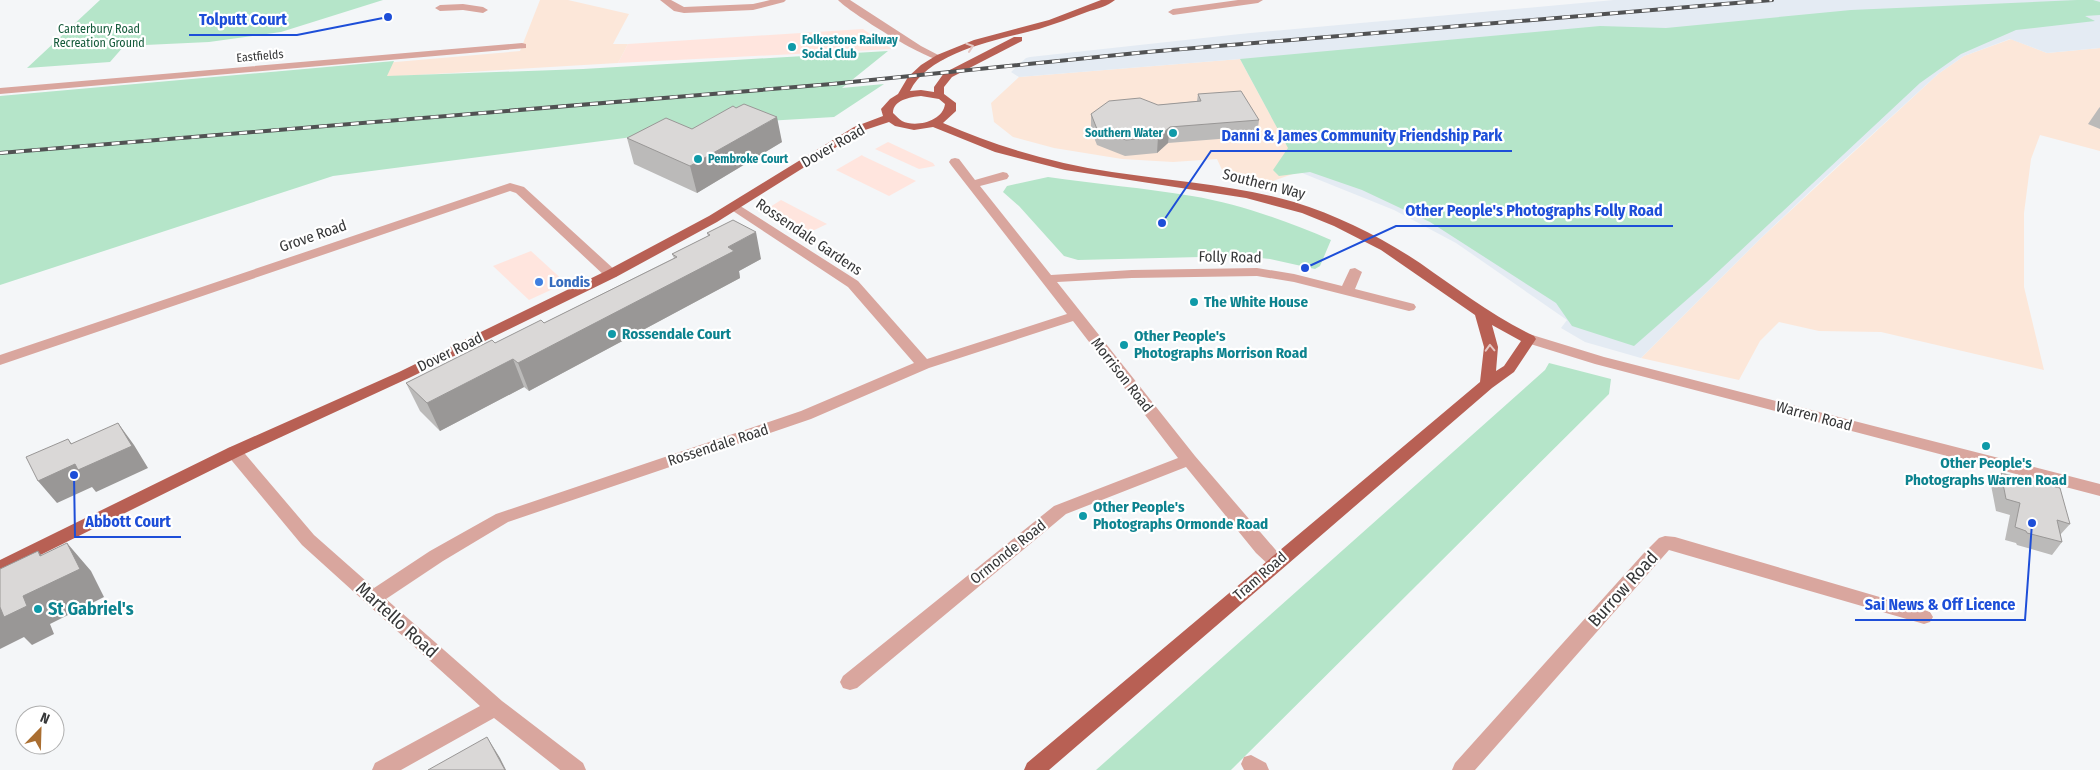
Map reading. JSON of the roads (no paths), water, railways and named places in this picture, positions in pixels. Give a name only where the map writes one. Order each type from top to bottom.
[{"type":"main road","points":[[903,96],[910,81],[925,66],[939,58],[976,44],[1053,21],[1110,0]]},
{"type":"main road","points":[[939,96],[939,86],[948,76],[1053,21]]},
{"type":"main road","points":[[921,93],[939,96],[946,99],[951,104],[952,109],[950,115],[934,123],[914,126],[896,122],[890,118],[887,109],[895,100],[903,96],[921,93]]},
{"type":"main road","name":"Dover Road","points":[[0,568],[234,452],[404,375],[611,274],[734,206],[858,129],[890,118]]},
{"type":"main road","name":"Southern Way","points":[[934,123],[996,150],[1023,157],[1113,175],[1241,192],[1290,205],[1341,224],[1375,241],[1482,314],[1505,328],[1529,339]]},
{"type":"main road","points":[[1482,314],[1491,347],[1487,384]]},
{"type":"main road","name":"Tram Road","points":[[1034,770],[1487,384],[1509,369],[1529,339]]},
{"type":"street","points":[[463,7],[472,0]]},
{"type":"street","points":[[665,0],[677,9],[684,10],[753,7],[781,0]]},
{"type":"street","points":[[843,0],[917,48],[939,58]]},
{"type":"street","points":[[1190,0],[1199,9]]},
{"type":"street","points":[[1173,12],[1258,0]]},
{"type":"street","points":[[440,8],[463,7],[483,10]]},
{"type":"street","points":[[378,58],[382,46]]},
{"type":"street","name":"Eastfields","points":[[0,91],[522,46]]},
{"type":"street","name":"Morrison Road","points":[[955,162],[1189,460],[1262,548],[1277,562]]},
{"type":"street","points":[[973,184],[1002,176]]},
{"type":"street","name":"Grove Road","points":[[0,360],[510,187],[520,190],[611,274]]},
{"type":"street","name":"Rossendale Gardens","points":[[734,206],[853,284],[924,365]]},
{"type":"street","name":"Folly Road","points":[[1047,280],[1063,277],[1142,273],[1257,272],[1347,291],[1409,307]]},
{"type":"street","points":[[1347,291],[1355,272]]},
{"type":"street","name":"Rossendale Road","points":[[373,599],[466,537],[502,518],[806,415],[924,365],[1075,316]]},
{"type":"street","name":"Warren Road","points":[[1529,339],[1590,358],[2100,490]]},
{"type":"street","name":"Martello Road","points":[[234,452],[308,540],[495,707],[576,770]]},
{"type":"street","name":"Ormonde Road","points":[[850,682],[1060,510],[1189,460]]},
{"type":"street","name":"Burrow Road","points":[[1462,770],[1648,559],[1665,543],[1675,544],[1924,617]]},
{"type":"street","points":[[382,770],[495,707]]},
{"type":"railway","points":[[0,153],[832,84],[1147,52],[1772,0]]},
{"type":"place","name":"Tolputt Court","points":[[388,17]]},
{"type":"place","name":"Folkestone Railway Social Club","points":[[792,47]]},
{"type":"place","name":"Southern Water","points":[[1173,133]]},
{"type":"place","name":"Pembroke Court","points":[[698,159]]},
{"type":"place","name":"Danni & James Community Friendship Park","points":[[1162,223]]},
{"type":"place","name":"Other People's Photographs Folly Road","points":[[1305,268]]},
{"type":"place","name":"Londis","points":[[539,282]]},
{"type":"place","name":"The White House","points":[[1194,302]]},
{"type":"place","name":"Rossendale Court","points":[[612,334]]},
{"type":"place","name":"Other People's Photographs Morrison Road","points":[[1124,345]]},
{"type":"place","name":"Other People's Photographs Warren Road","points":[[1986,446]]},
{"type":"place","name":"Abbott Court","points":[[74,475]]},
{"type":"place","name":"Other People's Photographs Ormonde Road","points":[[1083,516]]},
{"type":"place","name":"Sai News & Off Licence","points":[[2032,523]]},
{"type":"place","name":"St Gabriel's","points":[[38,609]]},
{"type":"park label","name":"Canterbury Road Recreation Ground","points":[[99,36]]}]
